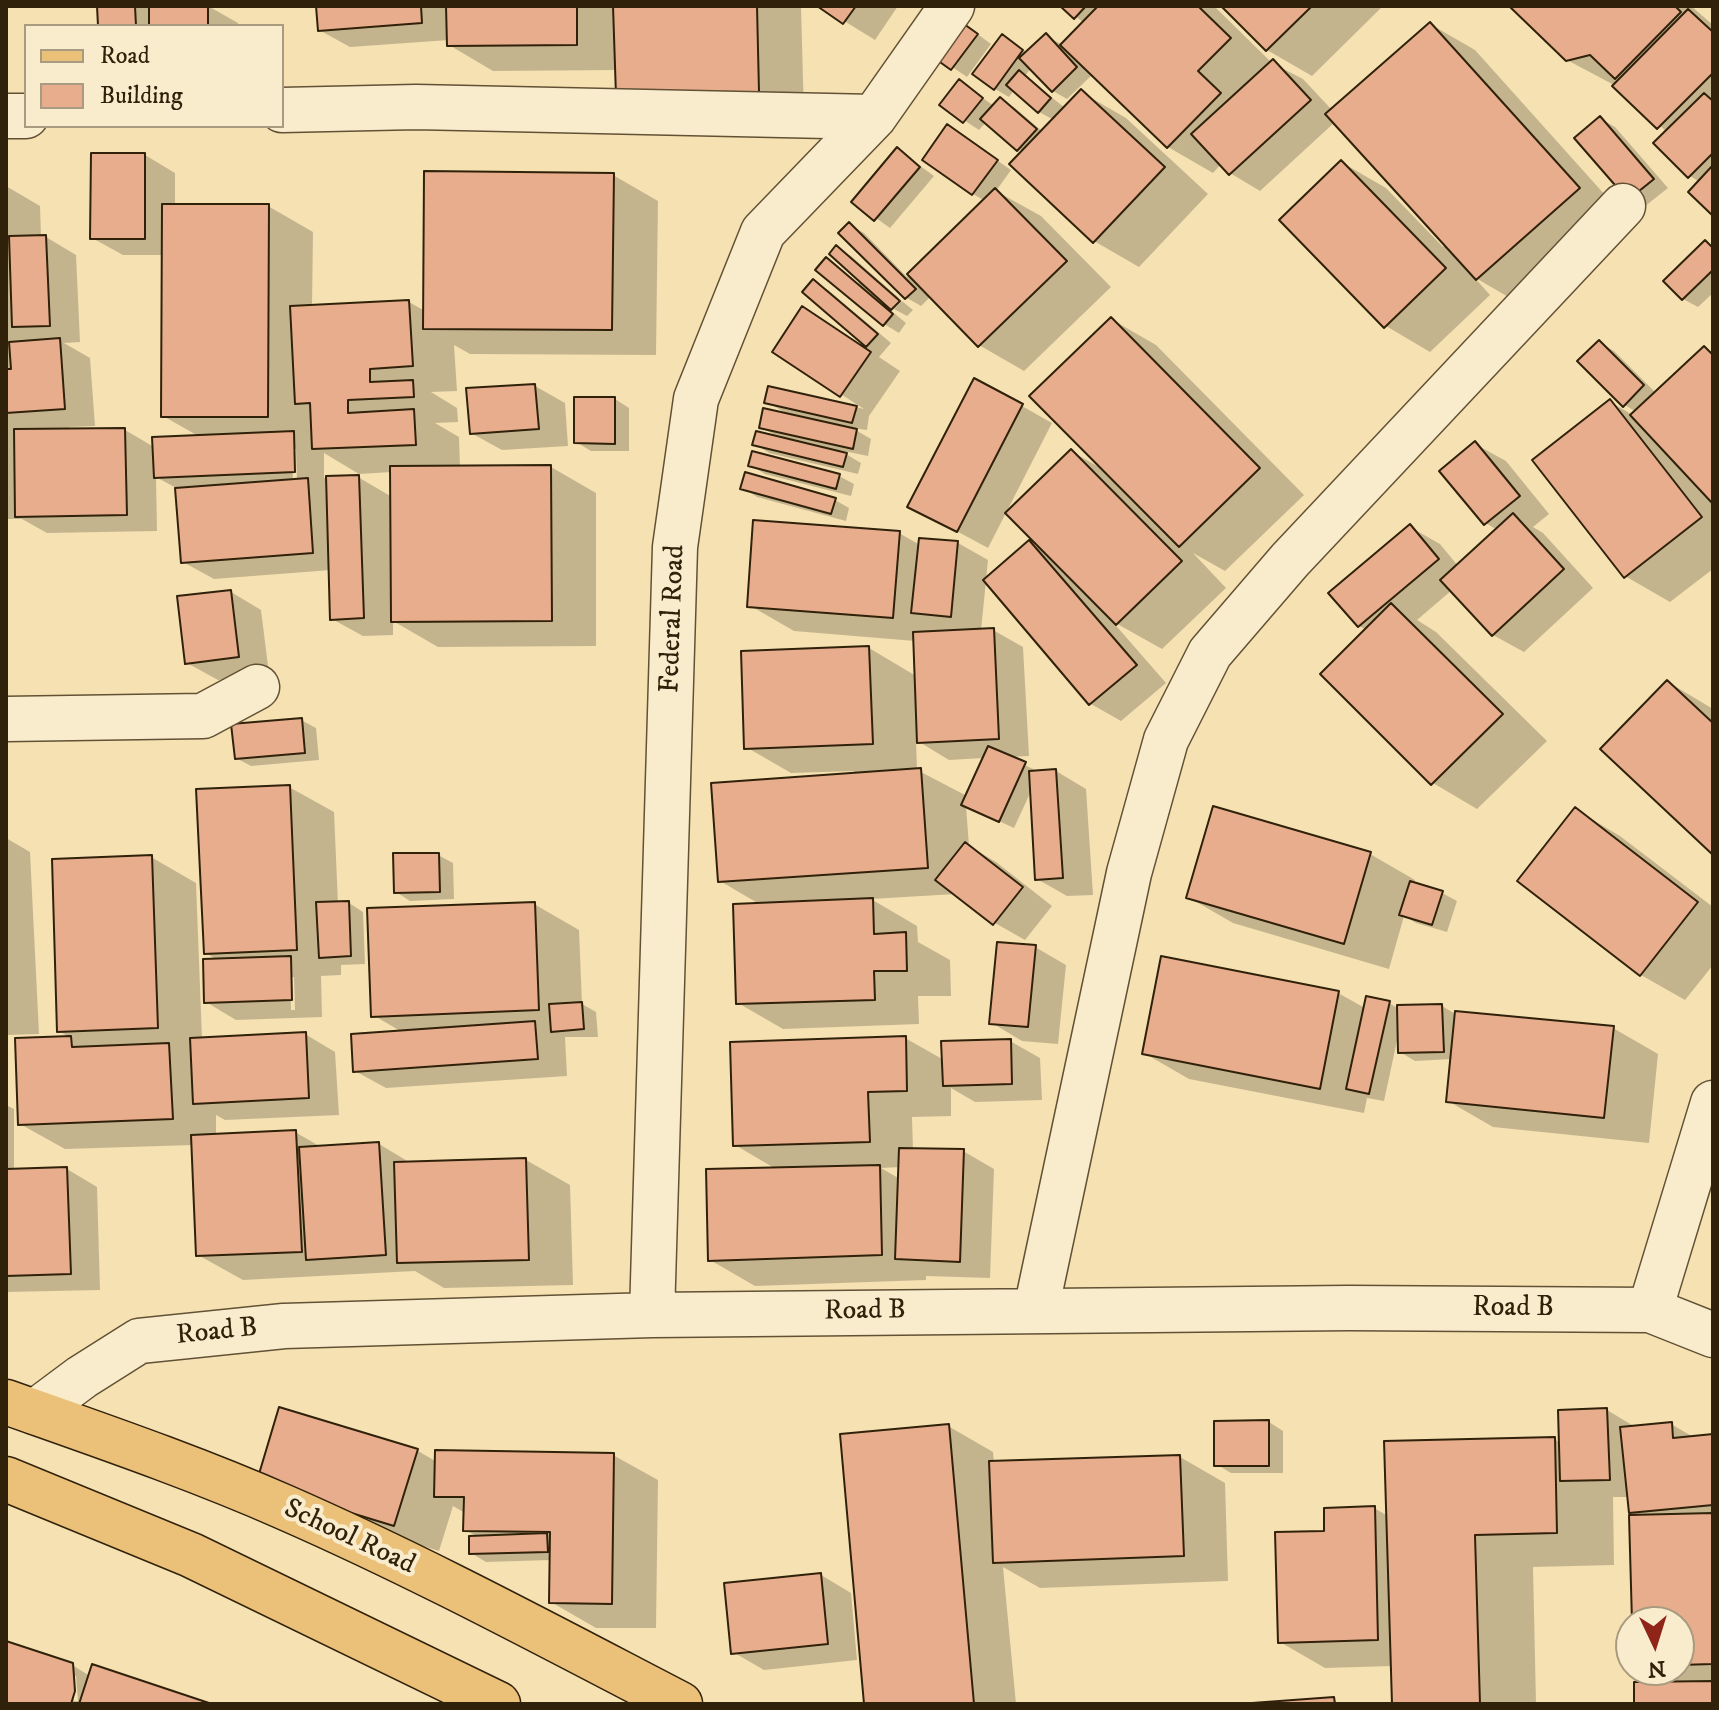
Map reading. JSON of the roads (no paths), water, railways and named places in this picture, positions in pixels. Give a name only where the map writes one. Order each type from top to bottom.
[{"type":"main road","name":"School Road","points":[[20,1407],[125,1443],[283,1507],[482,1601],[680,1704]]},
{"type":"main road","points":[[6,1479],[191,1555],[498,1704]]},
{"type":"street","name":"Federal Road","points":[[652,1315],[675,547],[696,399],[763,232],[874,117],[952,6]]},
{"type":"street","points":[[284,110],[416,107],[874,117]]},
{"type":"street","points":[[1036,1310],[1129,873],[1166,740],[1210,653],[1290,560],[1623,206]]},
{"type":"street","points":[[6,719],[203,716],[257,687]]},
{"type":"street","points":[[1650,1310],[1713,1103]]},
{"type":"street","name":"Road B","points":[[20,1407],[82,1377],[139,1341],[284,1326],[652,1315],[1333,1308],[1650,1310],[1713,1335]]}]
